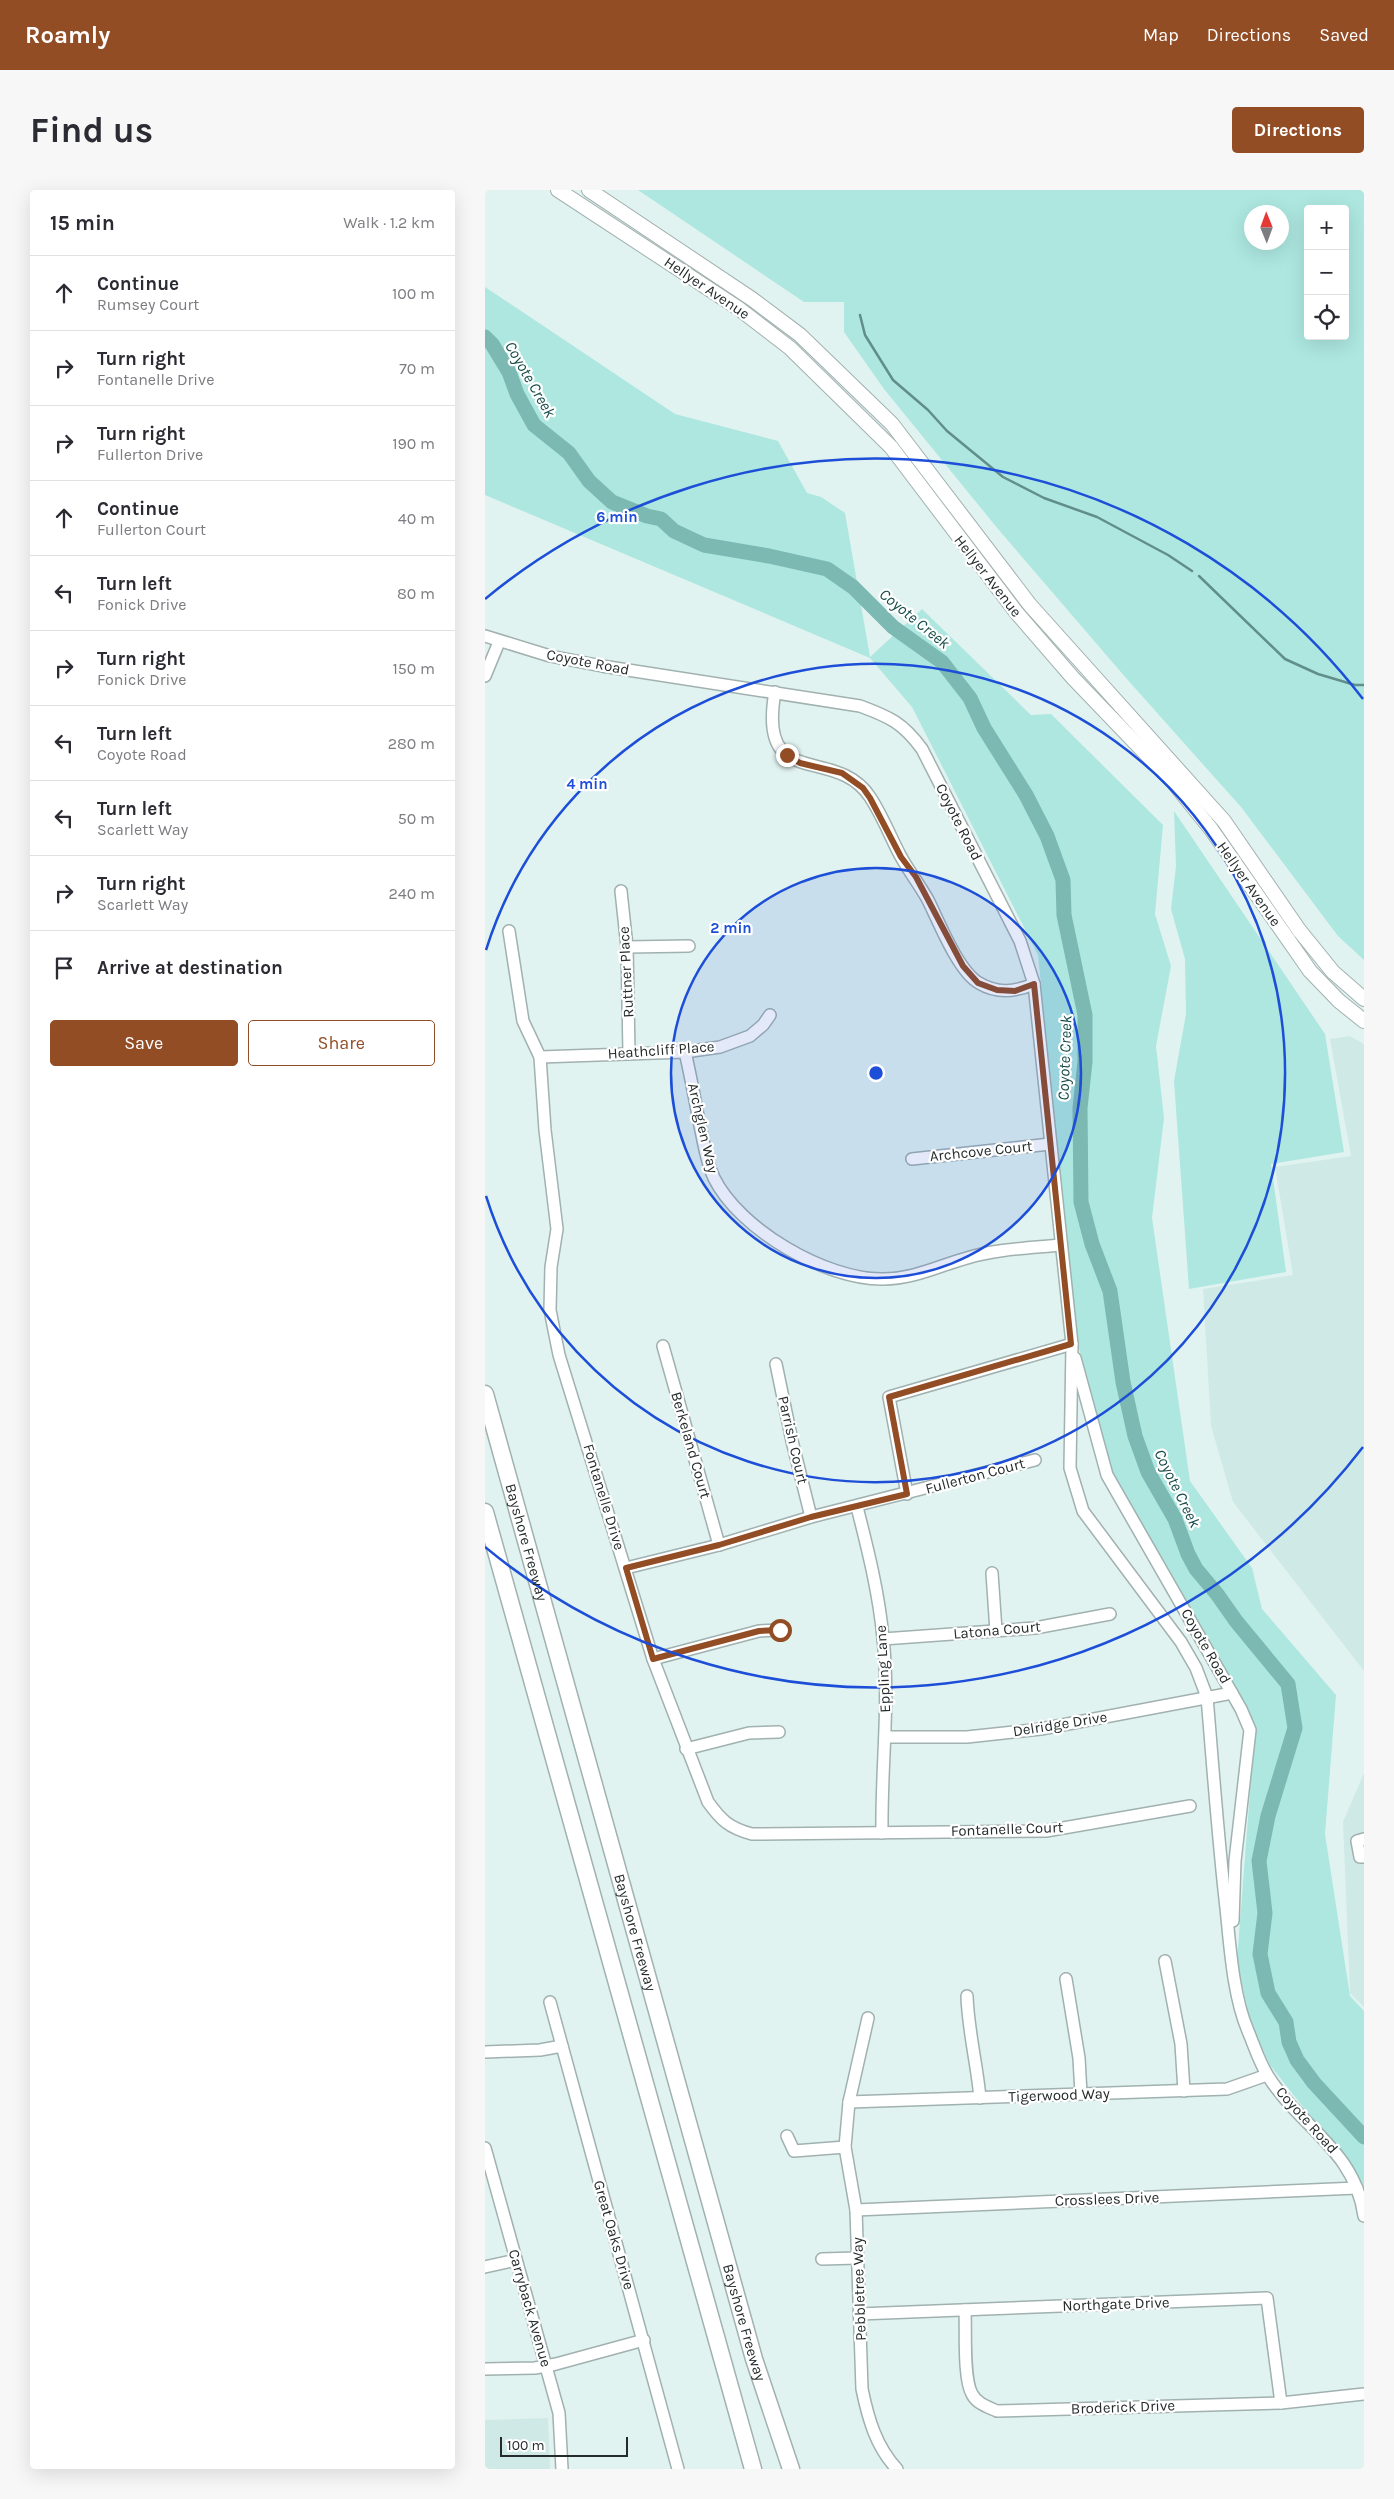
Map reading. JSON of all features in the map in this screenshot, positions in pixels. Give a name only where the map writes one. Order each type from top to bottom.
[{"type":"highway","name":"Bayshore Freeway","points":[[485,1394],[754,2359],[791,2469]]},
{"type":"highway","name":"Bayshore Freeway","points":[[485,1512],[753,2469]]},
{"type":"main road","name":"Hellyer Avenue","points":[[558,190],[738,308],[790,348],[891,447],[1016,612],[1073,678],[1173,782],[1211,830],[1310,971],[1339,1001],[1364,1021]]},
{"type":"main road","name":"Hellyer Avenue","points":[[589,190],[752,299],[800,335],[892,424],[1030,605],[1224,821],[1299,930],[1333,972],[1364,999]]},
{"type":"main road","points":[[790,348],[800,335]]},
{"type":"main road","points":[[1287,939],[1299,930]]},
{"type":"street","name":"Coyote Road","points":[[485,636],[499,642],[550,656],[602,666],[860,706],[893,718],[909,732],[922,750],[1020,940],[1034,984],[1071,1344],[1070,1468],[1083,1512],[1181,1642],[1195,1668],[1207,1698],[1232,1967],[1246,2028],[1267,2075],[1293,2107],[1337,2152],[1348,2168],[1362,2200],[1364,2216]]},
{"type":"street","points":[[485,676],[499,642]]},
{"type":"street","points":[[775,692],[771,727],[779,747],[787,755],[800,763],[842,773],[863,788],[901,857],[916,877],[963,966],[978,983],[997,990],[1015,991],[1034,984]]},
{"type":"street","name":"Ruttner Place","points":[[621,891],[627,947],[629,1053]]},
{"type":"street","points":[[509,931],[523,1021],[540,1057]]},
{"type":"street","points":[[627,947],[689,946]]},
{"type":"street","name":"Heathcliff Place","points":[[540,1057],[685,1052],[720,1046],[745,1039],[763,1026],[770,1015]]},
{"type":"street","name":"Archglen Way","points":[[685,1052],[707,1158],[713,1177],[725,1198],[743,1216],[765,1232],[823,1268],[853,1277],[883,1279],[922,1274],[975,1256],[1061,1245]]},
{"type":"street","name":"Fontanelle Drive","points":[[540,1057],[545,1130],[557,1229],[551,1267],[550,1310],[559,1355],[653,1659],[686,1749],[708,1802],[718,1816],[734,1829],[752,1834],[882,1833]]},
{"type":"street","name":"Archcove Court","points":[[912,1159],[1050,1144]]},
{"type":"street","name":"Coyote Road","points":[[1071,1344],[1107,1475],[1232,1693],[1250,1730],[1235,1861],[1232,1967]]},
{"type":"street","points":[[907,1494],[889,1397],[1071,1344]]},
{"type":"street","name":"Berkeland Court","points":[[663,1346],[719,1545]]},
{"type":"street","name":"Parrish Court","points":[[776,1364],[792,1441],[811,1517]]},
{"type":"street","name":"Fullerton Court","points":[[626,1568],[719,1545],[811,1517],[857,1507],[1035,1460]]},
{"type":"street","name":"Eppling Lane","points":[[857,1507],[873,1569],[883,1639],[886,1737],[882,1833]]},
{"type":"street","points":[[992,1573],[996,1631]]},
{"type":"street","name":"Latona Court","points":[[883,1639],[1035,1628],[1110,1614]]},
{"type":"street","points":[[653,1659],[759,1631],[780,1630]]},
{"type":"street","name":"Delridge Drive","points":[[886,1737],[967,1737],[1041,1729],[1232,1693]]},
{"type":"street","points":[[686,1749],[749,1733],[779,1732]]},
{"type":"street","name":"Fontanelle Court","points":[[882,1833],[1047,1831],[1190,1806]]},
{"type":"street","points":[[1364,1839],[1357,1841],[1360,1857],[1364,1856]]},
{"type":"street","points":[[1165,1961],[1181,2044],[1184,2091]]},
{"type":"street","points":[[1066,1979],[1079,2058],[1081,2094]]},
{"type":"street","points":[[967,1996],[967,2015],[978,2070],[980,2098]]},
{"type":"street","name":"Great Oaks Drive","points":[[550,2002],[678,2469]]},
{"type":"street","name":"Pebbletree Way","points":[[868,2018],[849,2102],[845,2146],[856,2210],[862,2389],[867,2417],[881,2446],[897,2469]]},
{"type":"street","points":[[485,2052],[540,2050],[562,2046]]},
{"type":"street","name":"Tigerwood Way","points":[[849,2102],[1227,2089],[1267,2075]]},
{"type":"street","points":[[787,2136],[793,2151],[845,2146]]},
{"type":"street","name":"Carryback Avenue","points":[[485,2148],[487,2163],[559,2413],[562,2469]]},
{"type":"street","name":"Crosslees Drive","points":[[856,2210],[1357,2188]]},
{"type":"street","points":[[822,2259],[857,2258]]},
{"type":"street","points":[[485,2267],[516,2260]]},
{"type":"street","name":"Northgate Drive","points":[[859,2314],[1267,2298],[1281,2403]]},
{"type":"street","name":"Broderick Drive","points":[[965,2310],[967,2382],[972,2395],[983,2406],[997,2411],[1281,2403],[1364,2394]]},
{"type":"street","points":[[485,2370],[546,2366],[644,2340]]},
{"type":"shaded area","points":[[638,190],[1364,190],[1364,960],[1338,936],[1241,807],[1126,678],[998,529],[884,389],[844,332],[844,302],[804,302]]},
{"type":"shaded area","points":[[485,287],[675,414],[778,441],[807,493],[821,497],[845,513],[870,657],[922,609],[1031,715],[1051,714],[1163,825],[1155,914],[1171,966],[1156,1046],[1164,1118],[1152,1218],[1190,1481],[1252,1568],[1262,1609],[1336,1695],[1325,1834],[1350,1996],[1364,2011],[1364,2185],[1270,2065],[1251,2024],[1237,1961],[1255,1727],[1113,1474],[1077,1341],[1038,955],[912,707],[870,658],[485,495]]},
{"type":"shaded area","points":[[1174,811],[1325,1034],[1344,1152],[1271,1164],[1286,1272],[1189,1289],[1174,1081],[1186,1014],[1185,959],[1171,909],[1176,866]]},
{"type":"shaded area","points":[[1350,1036],[1364,1044],[1364,1671],[1233,1502],[1211,1426],[1203,1289],[1293,1275],[1275,1167],[1351,1156],[1330,1039]]},
{"type":"shaded area","points":[[1364,1773],[1364,2007],[1350,1993],[1343,1822]]},
{"type":"shaded area","points":[[548,2418],[550,2469],[485,2469],[485,2420]]},
{"type":"waterway","points":[[860,315],[865,335],[893,380],[928,410],[947,431],[1003,477],[1044,498],[1097,517],[1168,555],[1192,571]]},
{"type":"waterway","name":"Coyote Creek","points":[[485,337],[492,344],[509,372],[517,394],[534,425],[569,453],[589,481],[612,502],[647,516],[661,519],[674,531],[704,545],[769,556],[827,569],[853,587],[893,627],[942,662],[970,698],[984,728],[1026,795],[1047,836],[1063,880],[1064,915],[1085,1015],[1085,1062],[1080,1108],[1081,1202],[1092,1244],[1110,1291],[1123,1382],[1135,1436],[1148,1472],[1175,1519],[1188,1554],[1196,1569],[1288,1684],[1295,1728],[1268,1816],[1259,1861],[1265,1913],[1260,1954],[1268,1993],[1286,2022],[1289,2042],[1297,2060],[1314,2083],[1364,2137]]},
{"type":"waterway","points":[[1199,576],[1285,659],[1318,674],[1355,685],[1364,685]]},
{"type":"route","points":[[780,1630],[759,1631],[653,1659],[626,1568],[719,1545],[811,1517],[907,1494],[889,1397],[1071,1344],[1034,984],[1015,991],[997,990],[978,983],[963,966],[916,877],[901,857],[863,788],[842,773],[800,763],[787,755]]}]
